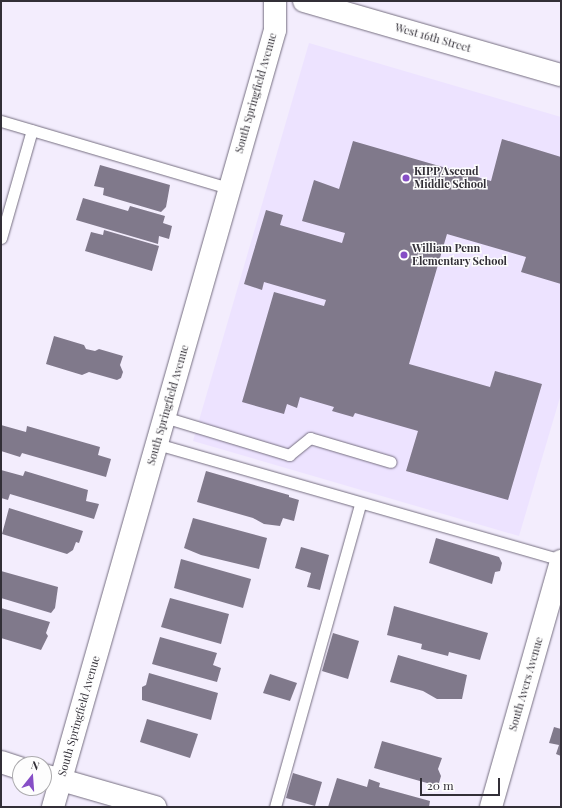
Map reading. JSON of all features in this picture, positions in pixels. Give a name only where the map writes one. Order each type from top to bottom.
[{"type":"street","name":"South Springfield Avenue","points":[[53,807],[52,777],[164,417],[275,30],[275,1]]},
{"type":"street","name":"West 16th Street","points":[[304,1],[561,75]]},
{"type":"street","name":"South Avers Avenue","points":[[491,807],[561,561]]},
{"type":"street","points":[[1,762],[12,765]]},
{"type":"street","points":[[52,777],[155,807]]},
{"type":"lane","points":[[1,121],[229,188]]},
{"type":"lane","points":[[1,238],[32,130]]},
{"type":"lane","points":[[164,417],[289,455],[310,438],[391,462]]},
{"type":"lane","points":[[156,444],[561,561]]},
{"type":"lane","points":[[275,807],[360,504]]},
{"type":"shaded area","name":"William Penn Elementary School","points":[[309,43],[561,117],[561,394],[519,536],[193,441]]},
{"type":"building","points":[[502,139],[561,157],[561,284],[521,272],[526,257],[447,234],[409,364],[490,387],[495,371],[542,384],[508,500],[406,471],[418,431],[355,413],[353,417],[332,411],[334,407],[300,397],[297,408],[287,404],[284,414],[242,402],[274,292],[324,306],[326,300],[264,282],[262,290],[244,284],[266,210],[283,215],[280,225],[342,243],[345,233],[302,221],[314,180],[339,189],[353,141],[491,181]]},
{"type":"building","points":[[100,165],[170,185],[166,207],[161,212],[103,195],[104,188],[94,186]]},
{"type":"building","points":[[83,198],[128,211],[130,206],[165,216],[163,223],[172,226],[169,239],[159,236],[158,244],[76,220]]},
{"type":"building","points":[[104,230],[159,246],[152,271],[85,251],[91,232],[103,235]]},
{"type":"building","points":[[54,336],[84,345],[86,349],[95,351],[99,349],[123,356],[120,365],[123,372],[121,378],[117,380],[89,372],[82,375],[46,364]]},
{"type":"building","points":[[1,425],[26,432],[27,426],[100,447],[98,455],[111,459],[106,477],[22,453],[20,457],[1,451]]},
{"type":"building","points":[[1,470],[23,476],[25,471],[88,490],[86,501],[99,504],[94,519],[10,494],[8,500],[1,498]]},
{"type":"building","points":[[206,471],[289,495],[289,497],[299,500],[294,521],[283,518],[280,526],[264,524],[253,518],[197,502]]},
{"type":"building","points":[[9,508],[83,531],[79,543],[76,542],[73,550],[67,554],[2,534]]},
{"type":"building","points":[[193,518],[267,538],[259,569],[201,555],[184,548]]},
{"type":"building","points":[[436,538],[499,557],[502,563],[500,571],[495,572],[492,584],[429,563]]},
{"type":"building","points":[[301,547],[329,555],[320,590],[307,587],[311,573],[295,568]]},
{"type":"building","points":[[181,559],[251,579],[243,608],[174,588]]},
{"type":"building","points":[[1,571],[58,587],[55,608],[51,613],[1,598]]},
{"type":"building","points":[[170,598],[229,614],[221,644],[161,627]]},
{"type":"building","points":[[394,606],[488,633],[480,660],[449,652],[448,656],[421,649],[422,644],[387,635]]},
{"type":"building","points":[[1,608],[50,622],[46,633],[48,636],[41,650],[1,638]]},
{"type":"building","points":[[333,633],[359,641],[348,679],[322,671]]},
{"type":"building","points":[[160,637],[217,653],[213,665],[221,668],[217,682],[152,664]]},
{"type":"building","points":[[398,655],[467,675],[462,699],[437,699],[423,691],[390,682]]},
{"type":"building","points":[[149,673],[218,693],[211,720],[142,700],[142,687],[146,685]]},
{"type":"building","points":[[270,674],[297,683],[290,701],[263,693]]},
{"type":"building","points":[[147,719],[198,734],[190,758],[140,742]]},
{"type":"building","points":[[554,727],[561,729],[561,756],[556,754],[559,745],[549,743]]},
{"type":"building","points":[[382,741],[442,758],[438,769],[441,776],[439,783],[434,785],[374,768]]},
{"type":"building","points":[[293,773],[322,782],[315,806],[286,798]]},
{"type":"building","points":[[337,778],[367,787],[369,779],[380,783],[379,787],[430,801],[429,807],[328,807]]},
{"type":"place","name":"KIPP Ascend Middle School","points":[[406,178]]},
{"type":"place","name":"William Penn Elementary School","points":[[404,255]]}]
